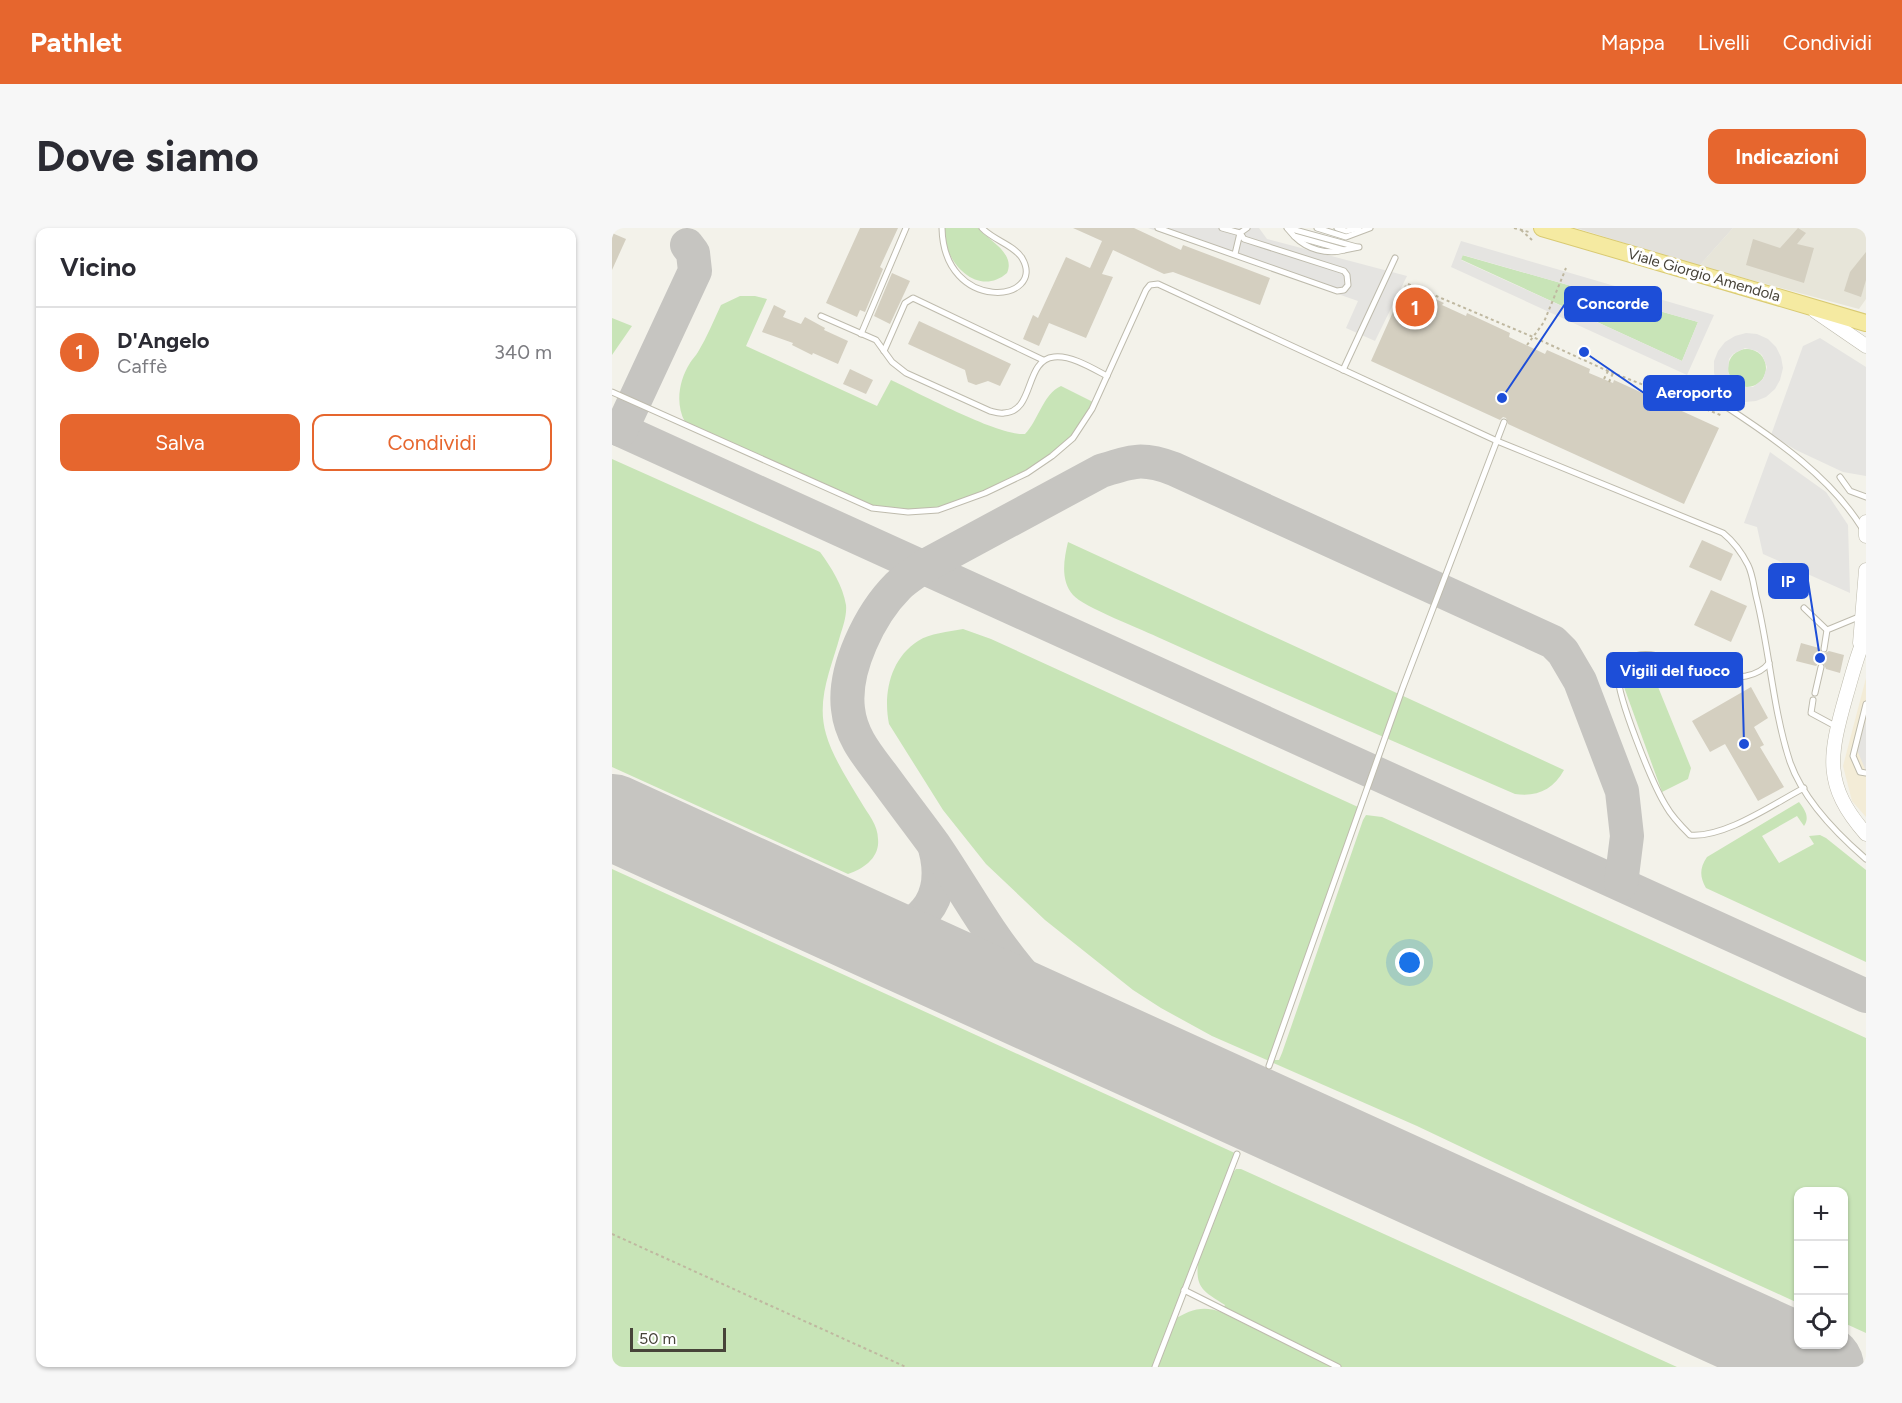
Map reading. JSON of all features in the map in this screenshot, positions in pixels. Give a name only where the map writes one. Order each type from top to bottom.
[{"type":"main road","name":"Viale Giorgio Amendola","points":[[1542,228],[1866,323]]},
{"type":"street","points":[[1806,304],[1866,346]]},
{"type":"street","points":[[1866,522],[1866,534]]},
{"type":"street","points":[[1860,648],[1866,570]]},
{"type":"street","points":[[1866,635],[1860,648],[1837,727],[1832,758],[1833,777],[1839,793],[1847,809],[1866,834]]},
{"type":"lane","points":[[861,334],[906,228]]},
{"type":"lane","points":[[942,228],[942,242],[946,255],[954,270],[964,281],[988,292],[1001,294],[1012,290],[1021,283],[1024,277],[1024,264],[1021,256],[992,238],[982,228]]},
{"type":"lane","points":[[1158,228],[1336,291],[1344,290],[1348,285],[1347,275],[1344,272],[1244,239],[1240,233],[1222,228]]},
{"type":"lane","points":[[1234,254],[1240,233],[1247,228]]},
{"type":"lane","points":[[1287,228],[1359,248],[1344,250],[1294,236],[1287,228]]},
{"type":"lane","points":[[1317,228],[1346,237],[1370,228]]},
{"type":"lane","points":[[1337,228],[1346,231],[1359,228]]},
{"type":"lane","points":[[1343,370],[1395,258]]},
{"type":"lane","points":[[612,392],[872,508],[908,512],[938,510],[985,493],[1040,465],[1073,438],[1092,409],[1146,290],[1150,285],[1158,284],[1497,441],[1723,533],[1736,544],[1749,567],[1763,622],[1780,724],[1791,764],[1815,808],[1844,840],[1866,859]]},
{"type":"lane","points":[[884,351],[905,303],[913,298],[1043,360]]},
{"type":"lane","points":[[821,316],[876,340],[892,362],[906,373],[990,411],[1005,414],[1024,400],[1037,367],[1043,360],[1054,357],[1065,358],[1107,376]]},
{"type":"lane","points":[[1728,408],[1769,435],[1793,455],[1852,510],[1866,534]]},
{"type":"lane","points":[[1269,1066],[1403,687],[1504,422]]},
{"type":"lane","points":[[1840,477],[1850,491],[1866,497]]},
{"type":"lane","points":[[1804,608],[1827,630]]},
{"type":"lane","points":[[1827,630],[1863,615]]},
{"type":"lane","points":[[1824,649],[1827,630]]},
{"type":"lane","points":[[1769,663],[1756,674],[1724,681],[1689,670],[1664,658],[1647,654],[1635,656],[1622,664],[1618,673],[1620,692],[1666,806],[1689,835],[1709,835],[1733,827],[1804,788]]},
{"type":"lane","points":[[1815,693],[1821,667]]},
{"type":"lane","points":[[1813,700],[1811,713],[1837,727]]},
{"type":"lane","points":[[1866,704],[1853,756],[1860,771],[1866,773]]},
{"type":"lane","points":[[1155,1367],[1237,1154]]},
{"type":"lane","points":[[1184,1290],[1338,1367]]},
{"type":"path","points":[[1514,228],[1521,230]]},
{"type":"path","points":[[1527,345],[1544,322],[1566,268]]},
{"type":"path","points":[[1408,284],[1608,371],[1726,417]]},
{"type":"path","points":[[1445,307],[1448,302]]},
{"type":"path","points":[[1451,309],[1454,304]]},
{"type":"path","points":[[1604,379],[1608,371]]},
{"type":"path","points":[[1609,382],[1613,373]]},
{"type":"path","points":[[1659,401],[1663,393]]},
{"type":"path","points":[[612,1234],[906,1367]]},
{"type":"shaded area","points":[[1148,228],[1259,228],[1267,239],[1407,276],[1375,341],[1346,328],[1358,301]]},
{"type":"shaded area","points":[[1576,228],[1733,228],[1699,266]]},
{"type":"shaded area","points":[[1733,228],[1866,228],[1866,299],[1859,309],[1699,266]]},
{"type":"shaded area","points":[[1461,241],[1714,315],[1687,375],[1451,267]],"holes":[[[1463,255],[1698,322],[1682,361],[1461,260]]]},
{"type":"shaded area","points":[[1746,333],[1757,334],[1768,339],[1776,347],[1783,368],[1775,389],[1766,397],[1745,402],[1734,399],[1724,393],[1717,383],[1714,361],[1725,342]],"holes":[[[1745,348],[1762,355],[1767,367],[1763,379],[1753,387],[1734,383],[1728,372],[1729,359],[1733,354]]]},
{"type":"shaded area","points":[[1820,338],[1866,367],[1866,476],[1843,472],[1796,450],[1771,435],[1803,346]]},
{"type":"shaded area","points":[[1770,452],[1826,492],[1848,525],[1850,593],[1763,554],[1757,527],[1744,523]]},
{"type":"shaded area","points":[[1866,678],[1866,817],[1852,801],[1843,766]]},
{"type":"shaded area","points":[[1866,720],[1866,771],[1857,750]]},
{"type":"green space","points":[[945,228],[978,228],[1000,248],[1008,259],[1007,273],[998,279],[989,281],[971,278],[951,257],[945,240]]},
{"type":"green space","points":[[1462,255],[1698,322],[1682,361],[1460,259]]},
{"type":"green space","points":[[740,296],[767,299],[746,346],[877,406],[891,380],[978,421],[1013,433],[1025,434],[1045,401],[1061,386],[1093,402],[1071,439],[1035,466],[987,491],[938,508],[909,510],[870,507],[685,422],[679,400],[686,370],[701,346],[721,305]]},
{"type":"green space","points":[[612,318],[632,326],[612,355]]},
{"type":"green space","points":[[1747,349],[1761,354],[1766,368],[1761,382],[1747,387],[1733,382],[1728,368],[1733,354]]},
{"type":"green space","points":[[612,459],[820,552],[832,570],[842,591],[846,609],[826,685],[823,721],[837,760],[878,834],[876,852],[869,862],[859,869],[848,874],[612,767]]},
{"type":"green space","points":[[1068,542],[1564,770],[1555,783],[1544,791],[1523,795],[1515,794],[1115,618],[1079,600],[1069,589],[1064,569]]},
{"type":"green space","points":[[963,629],[991,639],[1358,807],[1270,1056],[1275,1060],[1279,1060],[1282,1053],[1366,815],[1382,817],[1866,1038],[1866,1333],[1848,1325],[1848,1187],[1794,1187],[1794,1301],[1417,1126],[1212,1036],[1133,990],[1045,920],[986,864],[943,810],[889,724],[888,689],[895,667],[908,649],[918,641],[939,633]]},
{"type":"green space","points":[[1625,670],[1656,682],[1691,768],[1688,779],[1662,792],[1624,687],[1622,676]]},
{"type":"green space","points":[[1799,802],[1807,817],[1804,826],[1797,816],[1762,836],[1779,863],[1814,844],[1809,836],[1820,835],[1866,870],[1866,962],[1706,888],[1704,884],[1702,869],[1707,857]]},
{"type":"green space","points":[[612,869],[1237,1154],[1173,1320],[1196,1310],[1208,1309],[1221,1312],[1225,1305],[1203,1289],[1198,1279],[1198,1263],[1232,1174],[1236,1169],[1241,1169],[1677,1367],[612,1367]]},
{"type":"building","points":[[860,228],[898,228],[880,267],[883,269],[865,312],[860,310],[857,317],[826,303]]},
{"type":"building","points":[[1073,228],[1134,228],[1181,250],[1183,245],[1270,278],[1260,305],[1173,272],[1164,274],[1113,250],[1102,274],[1113,277],[1086,338],[1049,323],[1039,346],[1023,339],[1033,315],[1038,318],[1066,257],[1090,268],[1102,241]]},
{"type":"building","points":[[1798,228],[1806,233],[1797,244],[1814,248],[1804,283],[1746,265],[1753,239],[1780,248]]},
{"type":"building","points":[[612,233],[626,239],[612,270]]},
{"type":"building","points":[[1866,252],[1866,280],[1861,297],[1844,291],[1850,272]]},
{"type":"building","points":[[892,273],[910,281],[890,324],[874,316]]},
{"type":"building","points":[[1405,285],[1466,316],[1467,313],[1510,333],[1509,337],[1545,354],[1547,350],[1590,369],[1589,373],[1613,383],[1614,380],[1719,428],[1684,504],[1508,424],[1506,418],[1503,417],[1500,420],[1371,361]]},
{"type":"building","points":[[774,305],[786,311],[783,317],[801,324],[805,317],[825,328],[824,330],[848,341],[838,364],[813,353],[812,355],[792,345],[793,343],[762,332]]},
{"type":"building","points":[[919,321],[1011,364],[1000,386],[988,381],[976,385],[968,382],[965,370],[908,344]]},
{"type":"building","points":[[850,369],[873,380],[866,394],[843,384]]},
{"type":"building","points":[[1702,540],[1733,554],[1721,581],[1689,567]]},
{"type":"building","points":[[1711,590],[1747,606],[1731,642],[1694,625]]},
{"type":"building","points":[[1801,643],[1819,648],[1823,654],[1829,651],[1844,655],[1840,673],[1826,669],[1823,662],[1816,666],[1796,661]]},
{"type":"building","points":[[1751,687],[1768,718],[1754,727],[1764,745],[1760,747],[1784,787],[1758,801],[1725,744],[1710,752],[1692,721]]},
{"type":"taxiway","points":[[621,430],[695,271],[693,253],[687,245]]},
{"type":"taxiway","points":[[612,426],[1866,996]]},
{"type":"taxiway","points":[[1098,1038],[1065,1016],[1046,999],[1019,970],[996,940],[935,846],[862,747],[850,719],[848,693],[854,660],[861,643],[878,611],[898,586],[923,567],[1101,471],[1121,465],[1145,462],[1174,469],[1553,642],[1563,652],[1580,681],[1622,791],[1627,836],[1621,884]]},
{"type":"taxiway","points":[[866,933],[902,928],[915,921],[926,911],[934,898],[938,884],[935,848]]},
{"type":"runway","points":[[612,817],[1821,1367]]},
{"type":"place","name":"D'Angelo","points":[[1415,307]]},
{"type":"place","name":"Aeroporto","points":[[1584,352]]},
{"type":"place","name":"Concorde","points":[[1502,398]]},
{"type":"place","name":"IP","points":[[1820,658]]},
{"type":"place","name":"Vigili del fuoco","points":[[1744,744]]}]
